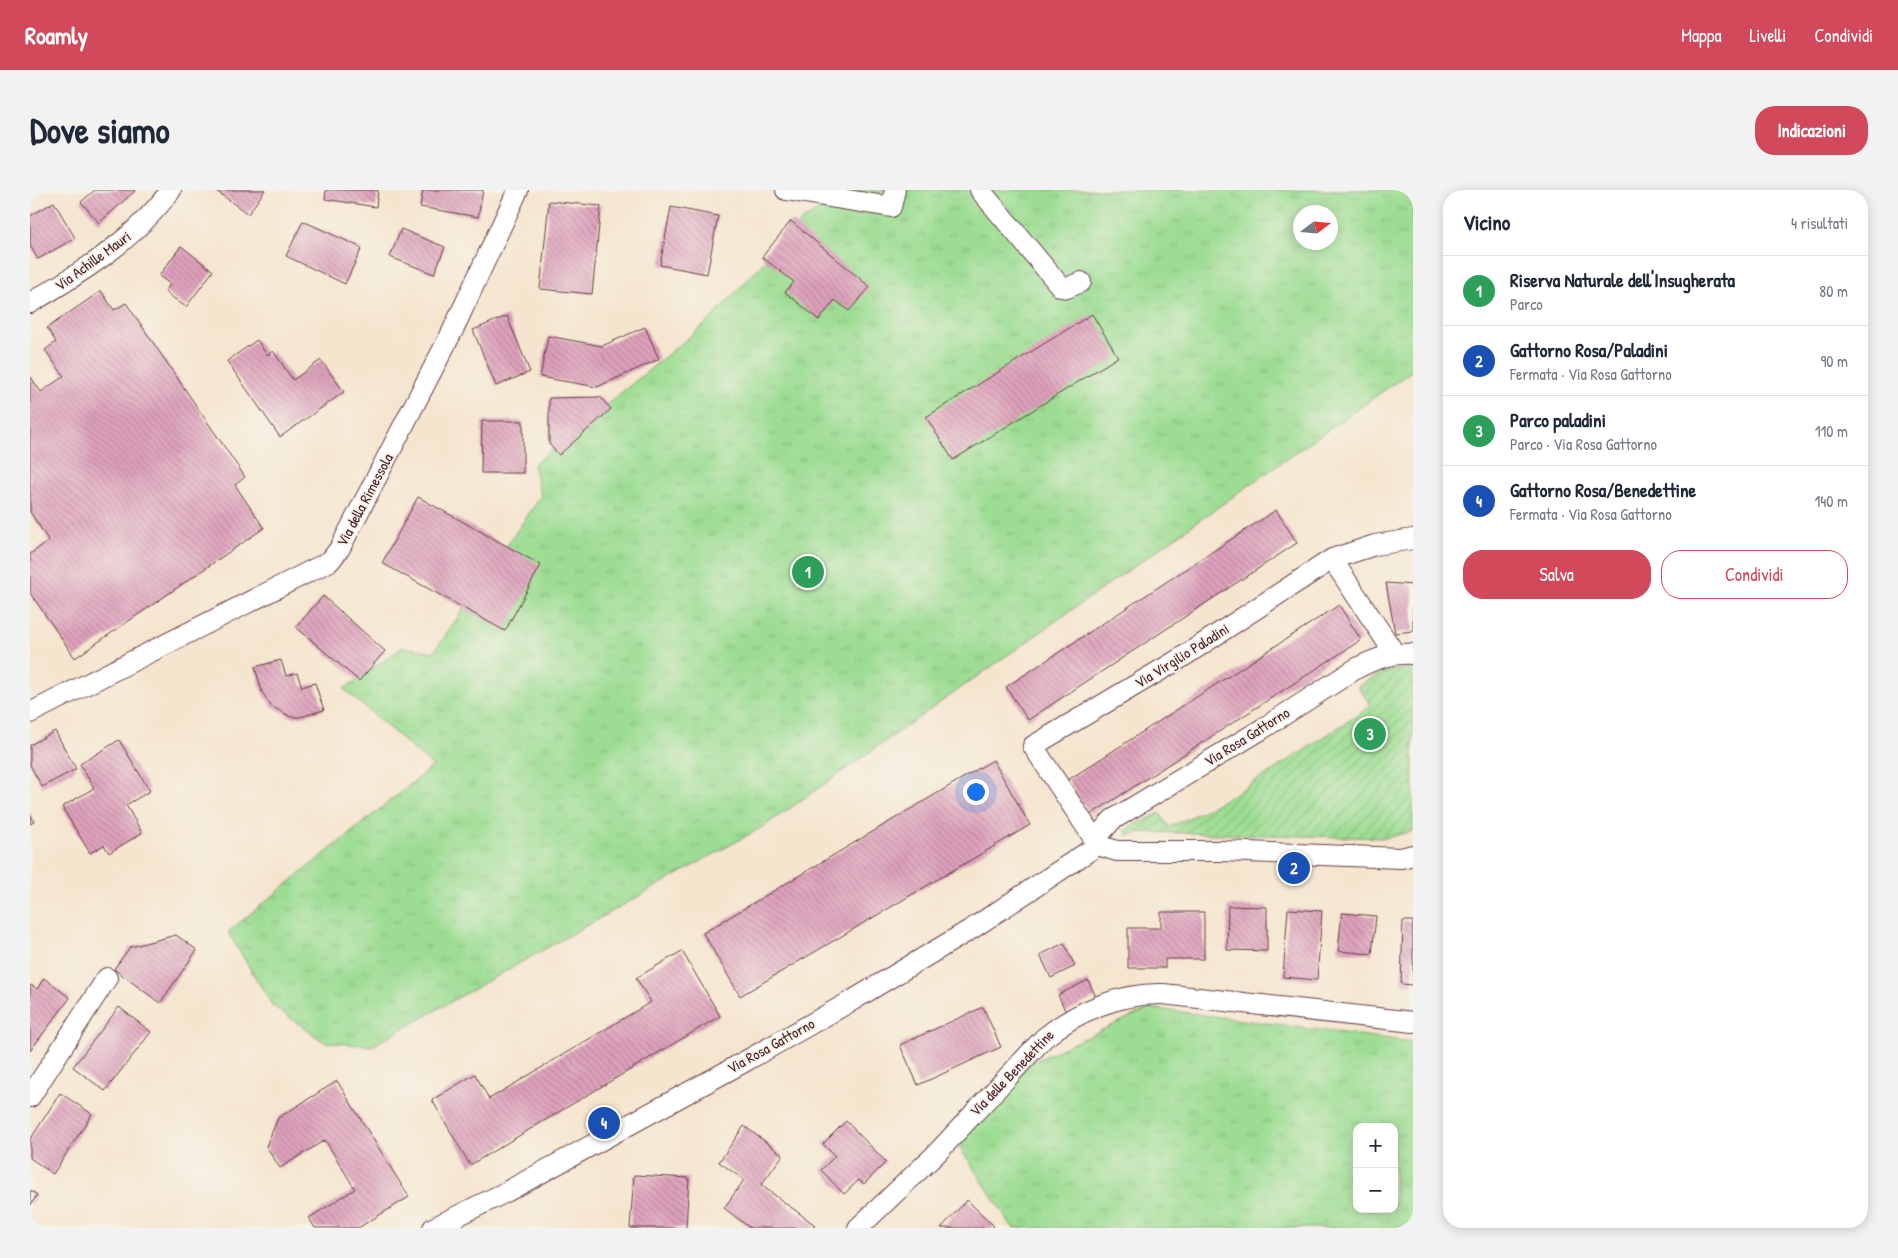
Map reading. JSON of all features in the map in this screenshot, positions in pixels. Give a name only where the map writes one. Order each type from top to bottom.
[{"type":"street","name":"Via Achille Mauri","points":[[30,304],[110,252],[146,220],[172,190]]},
{"type":"street","name":"Via della Rimessola","points":[[30,713],[330,561],[340,548],[440,357],[518,190]]},
{"type":"street","points":[[786,190],[891,206],[895,190]]},
{"type":"street","points":[[980,190],[1061,287],[1067,288],[1081,282]]},
{"type":"street","points":[[1404,654],[1332,559],[1375,545],[1413,539]]},
{"type":"street","name":"Via Virgilio Paladini","points":[[1098,845],[1033,746],[1181,658],[1332,559]]},
{"type":"street","name":"Via Rosa Gattorno","points":[[433,1228],[506,1192],[853,1000],[973,928],[1098,845],[1099,835],[1112,820],[1262,729],[1357,668],[1369,662],[1404,654]]},
{"type":"street","points":[[1098,845],[1117,851],[1222,851],[1409,857]]},
{"type":"street","points":[[30,1097],[107,978]]},
{"type":"street","name":"Via delle Benedettine","points":[[858,1228],[935,1155],[1044,1038],[1060,1025],[1103,1004],[1132,996],[1163,994],[1413,1022]]},
{"type":"green space","points":[[850,190],[1413,190],[1413,370],[766,825],[372,1046],[324,1042],[272,1005],[228,932],[433,766],[344,689],[403,647],[434,652],[541,496],[533,465],[710,320],[802,221]]},
{"type":"green space","points":[[1413,669],[1413,831],[1386,838],[1141,832],[1127,836],[1125,830],[1160,813],[1169,827],[1222,801],[1298,755],[1371,706],[1358,686],[1384,673]]},
{"type":"green space","points":[[1150,1008],[1413,1042],[1413,1228],[1013,1228],[955,1140],[1030,1063]]},
{"type":"building","points":[[95,190],[135,191],[99,223],[81,202]]},
{"type":"building","points":[[215,190],[265,190],[248,214]]},
{"type":"building","points":[[326,190],[378,190],[376,207],[325,199]]},
{"type":"building","points":[[423,190],[483,190],[478,217],[420,207]]},
{"type":"building","points":[[549,201],[601,206],[592,294],[540,289]]},
{"type":"building","points":[[54,202],[75,238],[38,259],[30,246],[30,216]]},
{"type":"building","points":[[671,207],[718,216],[707,274],[660,265]]},
{"type":"building","points":[[303,221],[362,248],[345,284],[286,256]]},
{"type":"building","points":[[791,221],[870,287],[849,311],[835,300],[819,320],[785,292],[794,282],[762,257]]},
{"type":"building","points":[[401,229],[445,247],[434,274],[390,257]]},
{"type":"building","points":[[181,246],[213,271],[186,307],[165,292],[170,284],[159,276]]},
{"type":"building","points":[[101,291],[114,310],[126,303],[245,477],[235,485],[264,528],[75,658],[30,593],[30,554],[49,541],[30,512],[30,376],[41,392],[64,376],[45,350],[56,342],[47,328]]},
{"type":"building","points":[[1092,314],[1118,357],[953,460],[926,417]]},
{"type":"building","points":[[507,316],[530,372],[496,386],[473,330]]},
{"type":"building","points":[[645,327],[659,359],[597,387],[540,377],[548,336],[602,346]]},
{"type":"building","points":[[257,340],[267,355],[273,351],[293,380],[321,360],[344,392],[280,437],[227,361]]},
{"type":"building","points":[[600,397],[611,409],[559,455],[549,444],[549,398]]},
{"type":"building","points":[[482,421],[523,421],[523,473],[481,473]]},
{"type":"building","points":[[418,497],[541,565],[505,631],[382,563]]},
{"type":"building","points":[[1276,510],[1297,543],[1028,720],[1006,687]]},
{"type":"building","points":[[1386,583],[1413,585],[1413,631],[1395,633]]},
{"type":"building","points":[[323,596],[385,651],[359,681],[296,627]]},
{"type":"building","points":[[1339,605],[1361,640],[1090,815],[1068,780]]},
{"type":"building","points":[[281,660],[286,676],[297,673],[302,687],[315,683],[324,710],[300,717],[291,717],[271,706],[262,692],[255,667]]},
{"type":"building","points":[[55,731],[76,769],[42,787],[30,765],[30,745]]},
{"type":"building","points":[[119,740],[150,791],[126,805],[142,833],[109,853],[104,845],[90,853],[62,807],[94,788],[80,764]]},
{"type":"building","points":[[993,760],[1030,825],[740,996],[703,933]]},
{"type":"building","points":[[30,813],[34,822],[30,824]]},
{"type":"building","points":[[1228,906],[1267,907],[1267,951],[1227,950]]},
{"type":"building","points":[[1288,909],[1322,911],[1317,980],[1283,977]]},
{"type":"building","points":[[1161,912],[1204,912],[1204,959],[1165,959],[1165,968],[1128,968],[1128,928],[1161,928]]},
{"type":"building","points":[[1342,913],[1376,916],[1372,954],[1338,951]]},
{"type":"building","points":[[1403,921],[1413,921],[1413,985],[1401,984]]},
{"type":"building","points":[[176,935],[197,950],[160,1003],[114,969],[130,947]]},
{"type":"building","points":[[1064,943],[1075,966],[1051,978],[1040,955]]},
{"type":"building","points":[[682,951],[720,1016],[470,1165],[432,1100],[475,1074],[489,1099],[651,1002],[636,978]]},
{"type":"building","points":[[44,978],[70,998],[30,1051],[30,987],[31,985],[37,989]]},
{"type":"building","points":[[1088,980],[1096,997],[1066,1012],[1058,995]]},
{"type":"building","points":[[119,1007],[151,1032],[105,1091],[73,1067]]},
{"type":"building","points":[[983,1007],[1001,1047],[918,1085],[900,1045]]},
{"type":"building","points":[[337,1081],[409,1197],[358,1228],[315,1228],[309,1218],[355,1189],[325,1140],[280,1168],[266,1146],[278,1118]]},
{"type":"building","points":[[60,1093],[92,1114],[53,1174],[30,1158],[30,1140]]},
{"type":"building","points":[[846,1121],[886,1162],[864,1184],[859,1180],[844,1194],[821,1170],[835,1156],[823,1144]]},
{"type":"building","points":[[744,1126],[783,1155],[761,1185],[815,1225],[813,1228],[750,1228],[724,1208],[744,1180],[719,1162]]},
{"type":"building","points":[[634,1175],[689,1178],[686,1228],[630,1228]]},
{"type":"building","points":[[30,1190],[37,1195],[30,1206]]},
{"type":"building","points":[[967,1200],[994,1226],[992,1228],[941,1228]]},
{"type":"place","name":"Riserva Naturale dell'Insugherata","points":[[808,572]]},
{"type":"place","name":"Parco paladini","points":[[1370,734]]},
{"type":"place","name":"Gattorno Rosa/Paladini","points":[[1294,868]]},
{"type":"place","name":"Gattorno Rosa/Benedettine","points":[[604,1123]]}]
